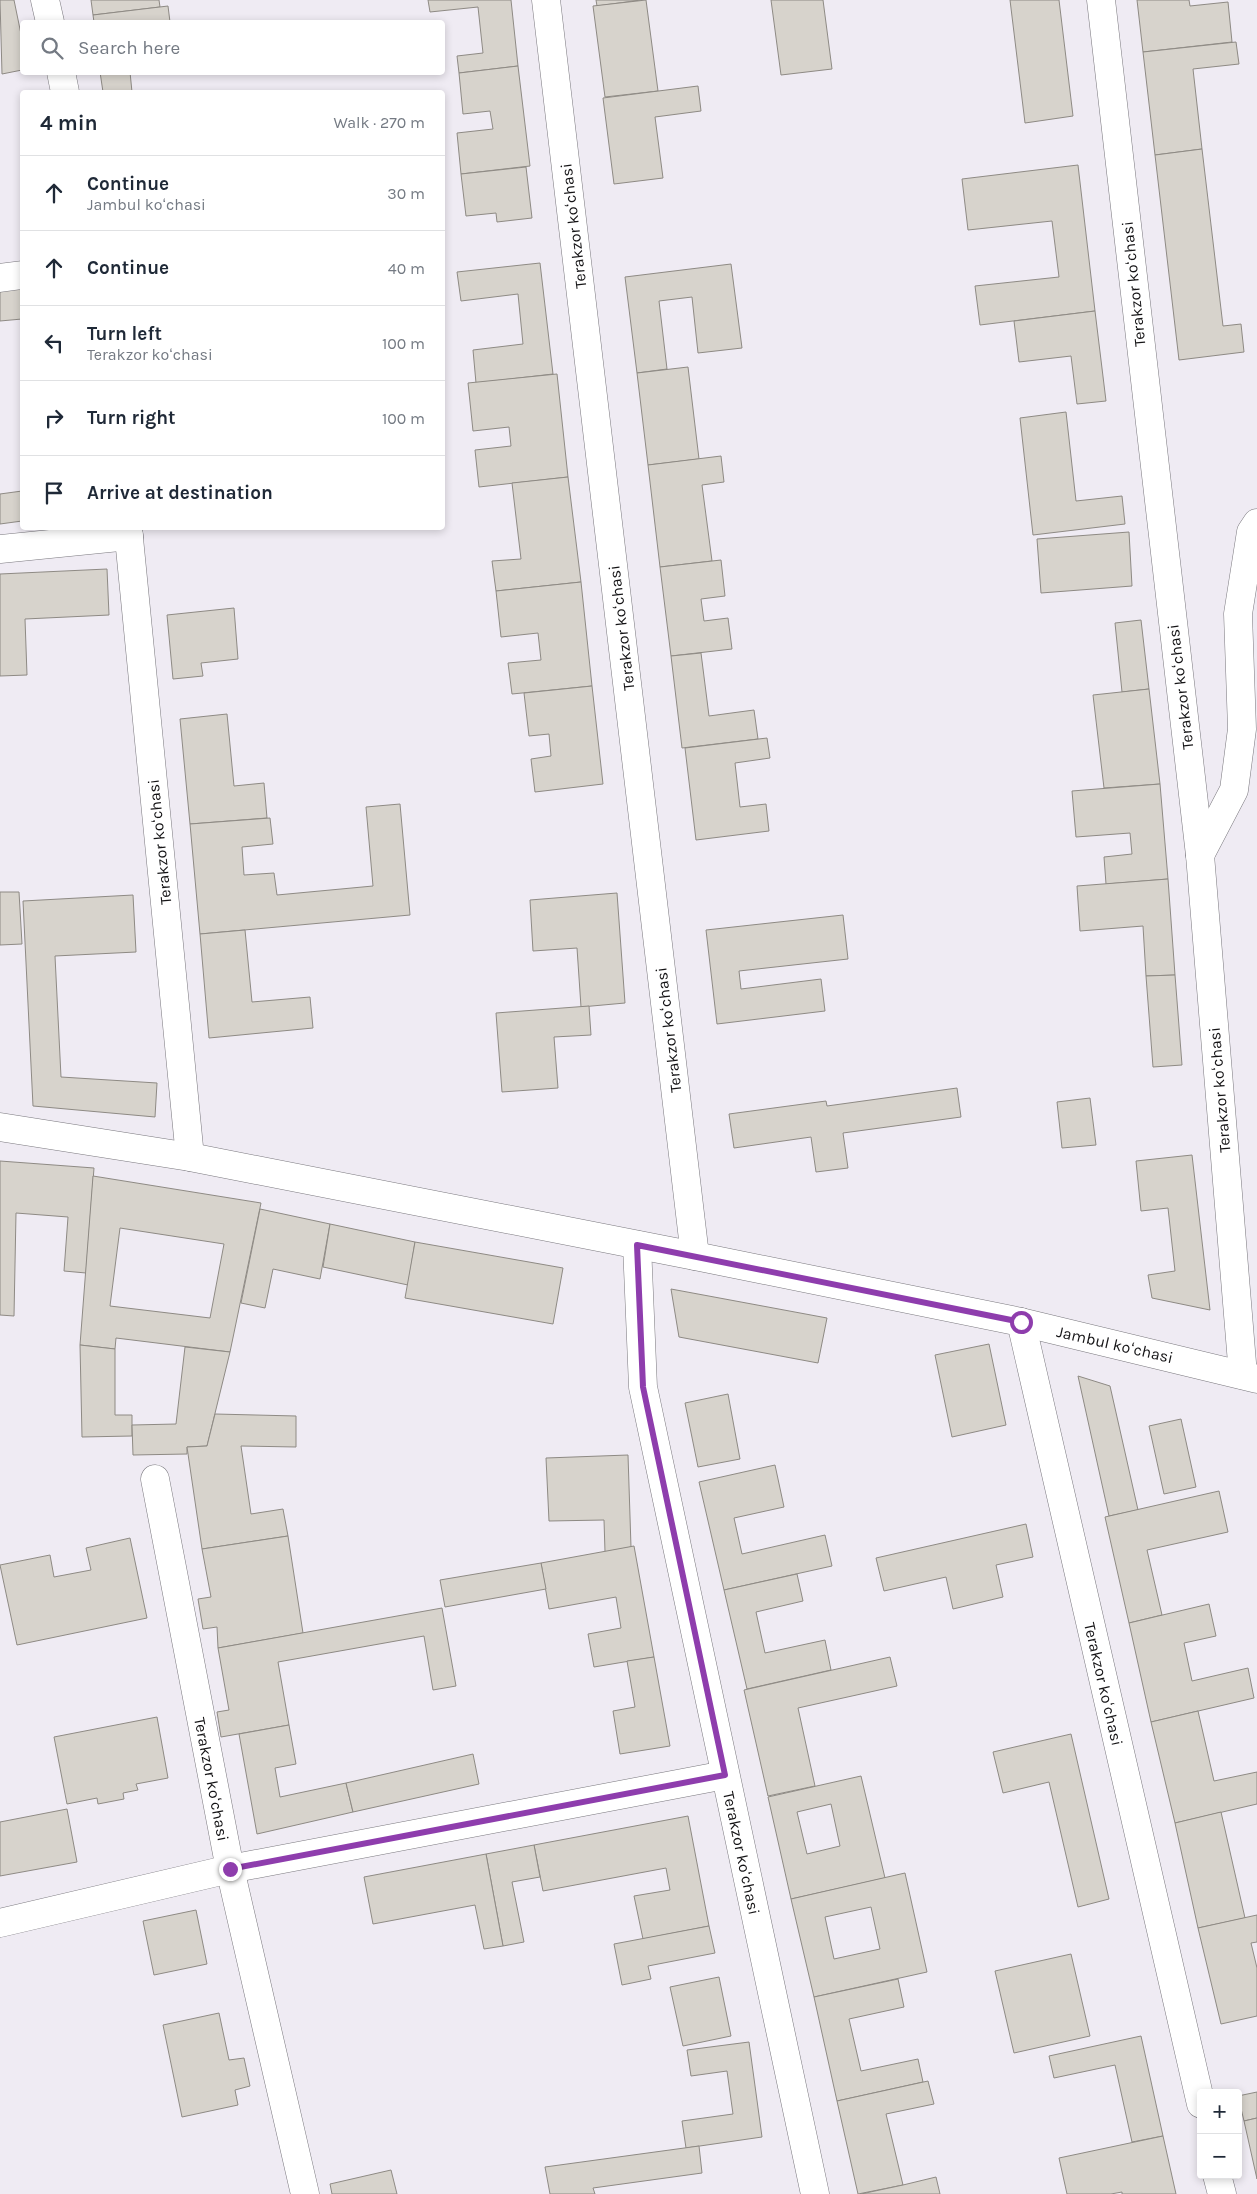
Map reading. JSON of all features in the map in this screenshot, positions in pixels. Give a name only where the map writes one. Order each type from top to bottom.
[{"type":"street","points":[[45,0],[50,20]]},
{"type":"street","name":"Terakzor koʻchasi","points":[[546,0],[695,1256]]},
{"type":"street","name":"Terakzor koʻchasi","points":[[1102,0],[1200,855],[1250,1377]]},
{"type":"street","points":[[62,75],[65,90]]},
{"type":"street","points":[[0,278],[20,276]]},
{"type":"street","points":[[1200,855],[1234,790],[1242,729],[1238,614],[1251,532],[1257,523]]},
{"type":"street","points":[[0,548],[129,532]]},
{"type":"street","name":"Terakzor koʻchasi","points":[[129,532],[190,1157]]},
{"type":"street","name":"Jambul koʻchasi","points":[[0,1127],[190,1157],[695,1256],[1021,1322],[1250,1377]]},
{"type":"street","name":"Terakzor koʻchasi","points":[[637,1245],[643,1387],[815,2194]]},
{"type":"street","name":"Terakzor koʻchasi","points":[[1021,1322],[1198,2089]]},
{"type":"street","name":"Terakzor koʻchasi","points":[[155,1480],[230,1869],[305,2194]]},
{"type":"street","points":[[0,1923],[230,1869],[725,1775]]},
{"type":"street","points":[[1218,2179],[1222,2194]]},
{"type":"building","points":[[0,0],[14,0],[20,29],[20,70],[2,74]]},
{"type":"building","points":[[91,0],[159,0],[160,7],[93,15]]},
{"type":"building","points":[[428,0],[511,0],[518,66],[459,73],[457,56],[483,53],[478,7],[430,12]]},
{"type":"building","points":[[596,0],[641,0],[597,6]]},
{"type":"building","points":[[646,0],[658,91],[605,97],[593,6]]},
{"type":"building","points":[[771,0],[823,0],[832,69],[781,75]]},
{"type":"building","points":[[1010,0],[1059,0],[1073,116],[1025,123]]},
{"type":"building","points":[[1137,0],[1189,0],[1190,6],[1228,2],[1232,42],[1143,52]]},
{"type":"building","points":[[168,6],[170,20],[94,20],[93,15]]},
{"type":"building","points":[[1236,42],[1239,64],[1193,69],[1202,149],[1155,155],[1143,52]]},
{"type":"building","points":[[518,66],[530,166],[461,174],[457,133],[493,129],[490,111],[463,114],[459,73]]},
{"type":"building","points":[[100,75],[130,75],[132,90],[103,90]]},
{"type":"building","points":[[698,86],[701,111],[655,117],[663,178],[614,184],[603,98]]},
{"type":"building","points":[[1202,149],[1223,326],[1241,324],[1244,352],[1179,360],[1155,155]]},
{"type":"building","points":[[1078,165],[1095,311],[980,325],[975,286],[1059,277],[1052,221],[968,230],[962,179]]},
{"type":"building","points":[[526,167],[532,218],[497,222],[496,213],[466,216],[461,174]]},
{"type":"building","points":[[540,263],[553,374],[476,383],[473,350],[523,344],[518,294],[461,301],[457,272]]},
{"type":"building","points":[[731,264],[742,348],[698,353],[692,297],[659,301],[667,369],[637,373],[625,277]]},
{"type":"building","points":[[20,284],[20,319],[0,321],[0,287]]},
{"type":"building","points":[[1095,311],[1106,401],[1077,404],[1071,356],[1019,362],[1014,321]]},
{"type":"building","points":[[688,367],[699,459],[648,465],[637,373]]},
{"type":"building","points":[[557,374],[568,477],[479,487],[475,450],[511,446],[509,427],[473,431],[468,383]]},
{"type":"building","points":[[1066,412],[1076,501],[1122,496],[1125,524],[1033,535],[1020,418]]},
{"type":"building","points":[[721,456],[724,482],[702,485],[712,561],[660,567],[648,465]]},
{"type":"building","points":[[568,477],[581,582],[496,591],[492,561],[521,559],[512,483]]},
{"type":"building","points":[[20,491],[20,521],[0,524],[0,494]]},
{"type":"building","points":[[1129,532],[1132,586],[1041,593],[1037,539]]},
{"type":"building","points":[[721,560],[725,596],[701,599],[704,621],[728,618],[732,649],[671,656],[660,567]]},
{"type":"building","points":[[107,569],[109,615],[25,619],[27,675],[0,676],[0,574]]},
{"type":"building","points":[[581,582],[592,686],[512,694],[508,663],[541,660],[538,633],[501,637],[496,591]]},
{"type":"building","points":[[234,608],[238,659],[201,663],[203,676],[173,679],[167,615]]},
{"type":"building","points":[[1141,620],[1149,689],[1122,692],[1115,623]]},
{"type":"building","points":[[701,653],[709,716],[754,710],[758,739],[682,748],[671,656]]},
{"type":"building","points":[[592,686],[603,784],[535,792],[531,759],[551,756],[549,734],[529,736],[524,693]]},
{"type":"building","points":[[1149,689],[1160,784],[1104,788],[1093,695]]},
{"type":"building","points":[[227,714],[234,786],[264,783],[267,818],[190,824],[180,719]]},
{"type":"building","points":[[767,738],[770,758],[735,763],[740,807],[766,804],[769,831],[696,840],[685,748]]},
{"type":"building","points":[[1160,784],[1168,879],[1106,884],[1104,857],[1132,854],[1130,833],[1076,837],[1072,791]]},
{"type":"building","points":[[400,804],[410,915],[200,934],[190,824],[270,818],[273,844],[242,847],[244,875],[274,873],[277,895],[373,886],[366,807]]},
{"type":"building","points":[[1168,879],[1175,975],[1146,976],[1143,926],[1080,931],[1077,886]]},
{"type":"building","points":[[0,892],[19,892],[22,944],[0,945]]},
{"type":"building","points":[[617,893],[625,1003],[581,1007],[577,948],[533,951],[530,900]]},
{"type":"building","points":[[133,895],[136,952],[55,956],[61,1077],[157,1083],[155,1117],[33,1106],[23,901]]},
{"type":"building","points":[[843,915],[848,959],[739,971],[741,989],[821,979],[825,1011],[717,1024],[706,930]]},
{"type":"building","points":[[245,930],[252,1002],[310,997],[313,1028],[209,1038],[200,934]]},
{"type":"building","points":[[1175,975],[1182,1065],[1153,1067],[1146,976]]},
{"type":"building","points":[[589,1006],[591,1035],[554,1037],[558,1088],[502,1092],[496,1013]]},
{"type":"building","points":[[957,1088],[961,1117],[843,1133],[848,1168],[816,1172],[811,1137],[734,1148],[729,1114],[826,1101],[827,1106]]},
{"type":"building","points":[[1090,1098],[1096,1145],[1062,1148],[1057,1102]]},
{"type":"building","points":[[1192,1155],[1210,1310],[1152,1298],[1148,1275],[1175,1271],[1168,1208],[1141,1211],[1136,1161]]},
{"type":"building","points":[[0,1161],[94,1168],[86,1273],[64,1271],[68,1217],[16,1213],[14,1316],[0,1315]]},
{"type":"building","points":[[93,1176],[261,1203],[230,1352],[116,1338],[115,1349],[80,1345]],"holes":[[[120,1228],[224,1244],[210,1318],[110,1306]]]},
{"type":"building","points":[[260,1209],[330,1224],[320,1279],[273,1269],[265,1308],[241,1303]]},
{"type":"building","points":[[330,1224],[415,1242],[408,1285],[323,1267]]},
{"type":"building","points":[[415,1242],[563,1268],[553,1324],[405,1298]]},
{"type":"building","points":[[671,1289],[827,1318],[818,1363],[679,1337]]},
{"type":"building","points":[[989,1344],[1006,1425],[952,1437],[935,1355]]},
{"type":"building","points":[[80,1345],[115,1349],[115,1415],[132,1415],[132,1436],[82,1437]]},
{"type":"building","points":[[185,1347],[230,1352],[207,1446],[187,1447],[187,1454],[133,1455],[132,1425],[176,1424]]},
{"type":"building","points":[[1078,1376],[1110,1386],[1138,1510],[1109,1516]]},
{"type":"building","points":[[728,1394],[740,1459],[698,1467],[685,1403]]},
{"type":"building","points":[[215,1414],[296,1416],[296,1447],[241,1446],[251,1514],[283,1509],[288,1536],[202,1549],[187,1447],[207,1446]]},
{"type":"building","points":[[1181,1419],[1196,1487],[1164,1494],[1149,1426]]},
{"type":"building","points":[[628,1455],[631,1547],[605,1552],[604,1520],[549,1521],[546,1458]]},
{"type":"building","points":[[775,1465],[784,1507],[734,1518],[742,1554],[825,1535],[832,1566],[724,1590],[699,1482]]},
{"type":"building","points":[[1219,1491],[1228,1532],[1147,1550],[1162,1615],[1129,1623],[1105,1517]]},
{"type":"building","points":[[1026,1524],[1033,1557],[996,1565],[1003,1597],[953,1609],[946,1577],[884,1591],[876,1558]]},
{"type":"building","points":[[288,1536],[303,1633],[218,1648],[217,1627],[203,1629],[198,1599],[211,1597],[202,1549]]},
{"type":"building","points":[[130,1538],[147,1618],[17,1645],[0,1565],[50,1555],[54,1577],[91,1570],[86,1548]]},
{"type":"building","points":[[634,1546],[654,1657],[594,1667],[588,1634],[621,1628],[616,1597],[549,1609],[541,1563]]},
{"type":"building","points":[[541,1563],[546,1589],[445,1607],[440,1580]]},
{"type":"building","points":[[797,1574],[803,1601],[756,1612],[765,1653],[825,1640],[831,1670],[747,1689],[724,1590]]},
{"type":"building","points":[[1209,1604],[1216,1636],[1184,1643],[1192,1681],[1248,1668],[1254,1698],[1151,1722],[1129,1623]]},
{"type":"building","points":[[442,1608],[456,1686],[433,1690],[424,1636],[278,1662],[289,1725],[221,1737],[217,1712],[229,1710],[218,1648]]},
{"type":"building","points":[[654,1657],[670,1746],[620,1754],[613,1711],[635,1707],[627,1661]]},
{"type":"building","points":[[890,1657],[897,1686],[798,1708],[815,1786],[768,1796],[744,1690]]},
{"type":"building","points":[[1198,1711],[1214,1781],[1257,1772],[1257,1804],[1175,1823],[1151,1722]]},
{"type":"building","points":[[157,1717],[168,1778],[136,1784],[138,1790],[123,1793],[124,1799],[98,1804],[97,1798],[67,1804],[54,1737]]},
{"type":"building","points":[[289,1725],[296,1764],[275,1768],[280,1797],[346,1783],[353,1812],[257,1834],[239,1734]]},
{"type":"building","points":[[1071,1734],[1109,1899],[1078,1907],[1049,1782],[1003,1793],[993,1752]]},
{"type":"building","points":[[473,1754],[479,1784],[353,1812],[346,1783]]},
{"type":"building","points":[[861,1776],[885,1878],[791,1899],[768,1797]],"holes":[[[831,1804],[840,1846],[807,1854],[797,1812]]]},
{"type":"building","points":[[67,1809],[77,1862],[0,1876],[0,1822]]},
{"type":"building","points":[[1221,1812],[1245,1918],[1198,1928],[1175,1823]]},
{"type":"building","points":[[688,1816],[709,1926],[643,1939],[634,1896],[670,1890],[666,1868],[543,1891],[534,1845]]},
{"type":"building","points":[[534,1845],[540,1877],[512,1882],[524,1942],[503,1946],[486,1854]]},
{"type":"building","points":[[486,1854],[503,1946],[484,1949],[475,1905],[373,1924],[364,1877]]},
{"type":"building","points":[[905,1873],[927,1972],[814,1997],[791,1899]],"holes":[[[871,1907],[880,1949],[834,1959],[825,1917]]]},
{"type":"building","points":[[196,1910],[207,1964],[154,1975],[143,1921]]},
{"type":"building","points":[[1257,1915],[1257,1942],[1251,1943],[1257,1968],[1257,2016],[1221,2024],[1198,1928]]},
{"type":"building","points":[[709,1926],[715,1953],[648,1966],[651,1979],[622,1985],[614,1944]]},
{"type":"building","points":[[1071,1954],[1090,2036],[1014,2053],[995,1971]]},
{"type":"building","points":[[719,1977],[731,2036],[683,2046],[670,1987]]},
{"type":"building","points":[[898,1979],[904,2007],[849,2019],[861,2071],[918,2059],[923,2082],[837,2101],[814,1997]]},
{"type":"building","points":[[219,2013],[229,2060],[244,2058],[250,2086],[235,2090],[238,2105],[182,2117],[163,2025]]},
{"type":"building","points":[[1141,2036],[1163,2136],[1132,2142],[1115,2065],[1054,2078],[1049,2056]]},
{"type":"building","points":[[749,2042],[762,2137],[686,2148],[682,2121],[733,2114],[727,2071],[691,2076],[687,2050]]},
{"type":"building","points":[[928,2081],[934,2104],[886,2114],[903,2185],[858,2194],[837,2101]]},
{"type":"building","points":[[1257,2092],[1257,2118],[1244,2121],[1242,2095]]},
{"type":"building","points":[[1257,2118],[1257,2179],[1244,2121]]},
{"type":"building","points":[[1163,2136],[1176,2194],[1122,2194],[1122,2192],[1111,2194],[1067,2194],[1059,2158]]},
{"type":"building","points":[[699,2146],[702,2173],[593,2188],[595,2194],[550,2194],[545,2167]]},
{"type":"building","points":[[391,2170],[397,2194],[332,2194],[330,2184]]},
{"type":"building","points":[[936,2177],[940,2194],[861,2194],[903,2185]]},
{"type":"route","points":[[230,1869],[725,1775],[643,1387],[637,1245],[1021,1322]]}]
